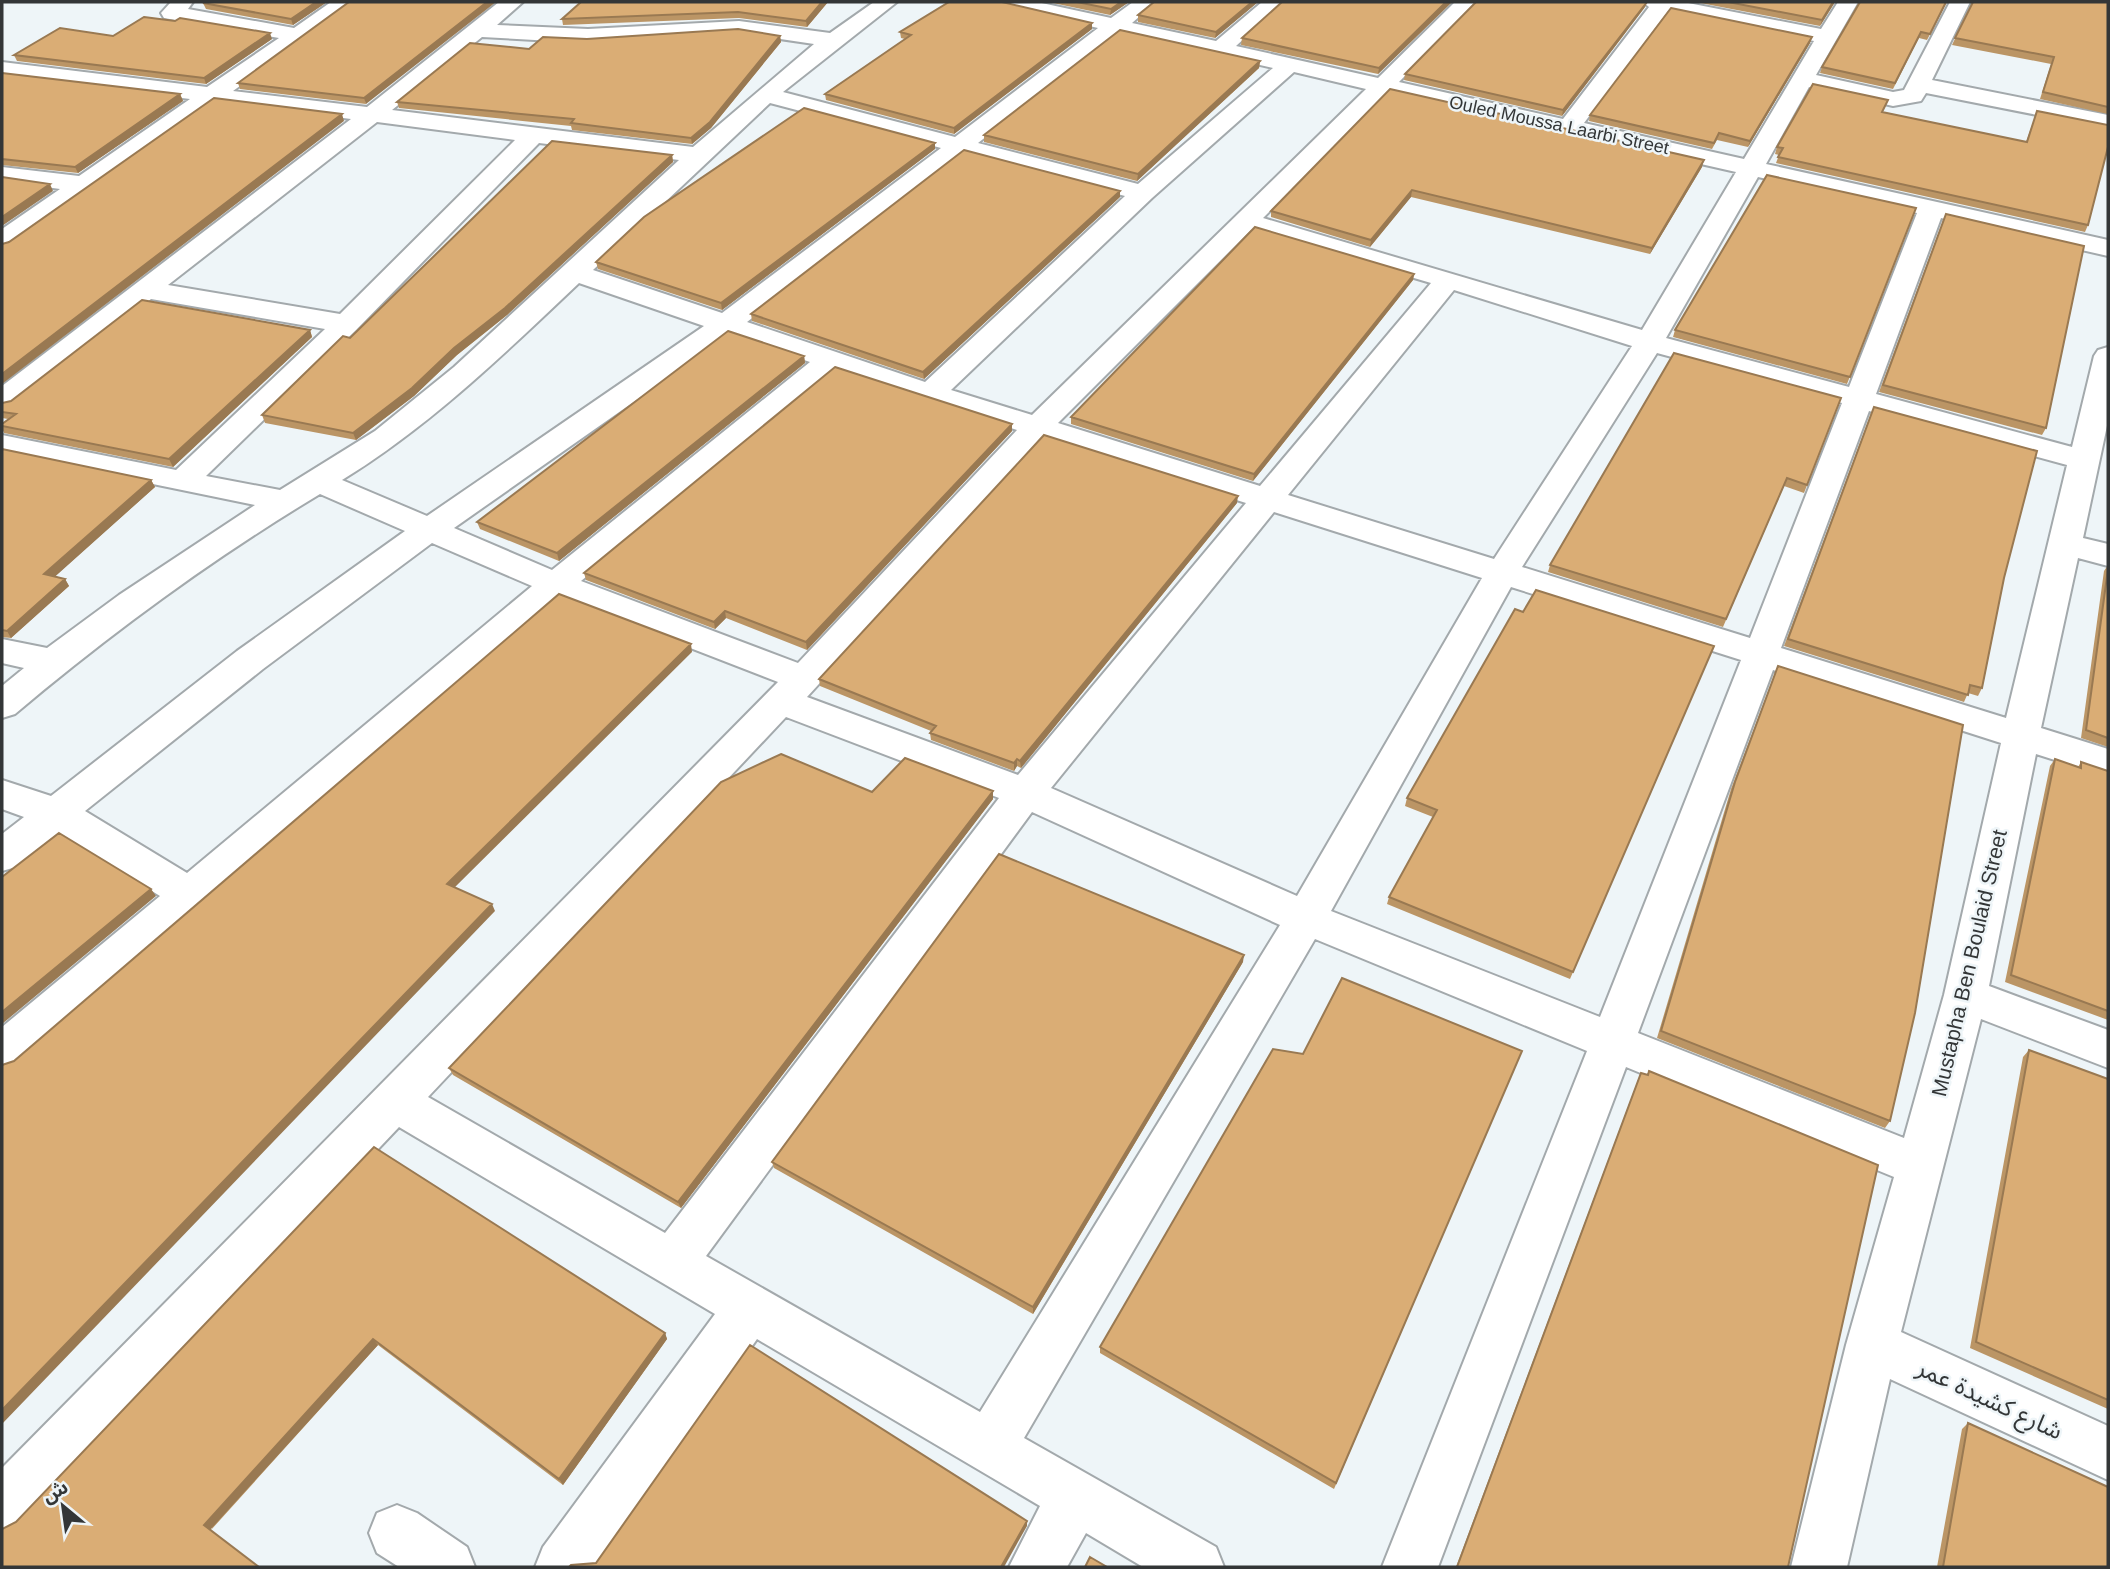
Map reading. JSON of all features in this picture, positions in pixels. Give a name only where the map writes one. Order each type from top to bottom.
[{"type":"street","points":[[183,2],[172,13],[298,35]]},
{"type":"street","points":[[2,241],[345,2]]},
{"type":"street","points":[[2,400],[142,289],[373,114],[512,2]]},
{"type":"street","points":[[2,705],[102,624],[284,501],[320,482],[403,424],[575,273],[698,155],[830,40],[887,2]]},
{"type":"street","name":"Ouled Moussa Laarbi Street","points":[[1010,2],[2108,248]]},
{"type":"street","points":[[2,856],[250,660],[430,529],[726,324],[960,148],[1146,2]]},
{"type":"street","points":[[1220,49],[1274,2]]},
{"type":"street","points":[[2,1507],[792,690],[1038,426],[1380,85],[1467,2]]},
{"type":"street","points":[[1569,127],[1660,2],[1828,37]]},
{"type":"street","points":[[989,1447],[1306,918],[1502,573],[1648,342],[1847,2]]},
{"type":"street","points":[[1802,79],[1893,99],[1913,96],[1921,85],[1960,2]]},
{"type":"street","points":[[478,30],[588,36],[739,27],[830,40]]},
{"type":"street","points":[[930,393],[1143,193],[1289,65]]},
{"type":"street","points":[[2,69],[214,93],[698,155]]},
{"type":"street","points":[[1921,85],[2108,122]]},
{"type":"street","points":[[767,95],[960,148],[1143,193]]},
{"type":"street","points":[[183,480],[346,324],[534,134]]},
{"type":"street","points":[[2,174],[83,184]]},
{"type":"street","points":[[1410,1567],[1614,1043],[1759,656],[1932,208]]},
{"type":"street","points":[[1246,221],[1448,279],[1648,342],[2085,460]]},
{"type":"street","points":[[575,273],[930,393],[1267,497],[1759,656],[2108,763]]},
{"type":"street","points":[[672,1263],[1025,793],[1448,279]]},
{"type":"street","points":[[142,289],[346,324]]},
{"type":"street","points":[[2,1054],[556,584],[833,358]]},
{"type":"street","name":"Mustapha Ben Boulaid Street","points":[[1819,1567],[1918,1165],[1966,995],[2064,543],[2106,377]]},
{"type":"street","points":[[2,444],[284,501]]},
{"type":"street","points":[[320,482],[556,584],[1306,918],[1918,1165]]},
{"type":"street","points":[[2064,543],[2108,555]]},
{"type":"street","points":[[2,652],[54,662]]},
{"type":"street","points":[[2,794],[58,814],[190,894]]},
{"type":"street","points":[[1966,995],[2108,1049]]},
{"type":"street","points":[[393,1100],[1196,1567]]},
{"type":"street","points":[[563,1567],[748,1308]]},
{"type":"street","name":"شارع كشيدة عمر","points":[[1872,1345],[2108,1452]]},
{"type":"street","points":[[1037,1567],[1076,1497]]},
{"type":"street","points":[[397,1533],[447,1567]]},
{"type":"building","points":[[316,2],[291,19],[203,3]]},
{"type":"building","points":[[349,2],[487,2],[364,98],[238,83]]},
{"type":"building","points":[[581,2],[822,2],[806,21],[738,12],[562,19]]},
{"type":"building","points":[[949,2],[1002,2],[1092,23],[954,128],[825,94],[911,35],[900,32]]},
{"type":"building","points":[[1077,2],[1121,2],[1111,9]]},
{"type":"building","points":[[1154,2],[1252,2],[1216,32],[1138,15]]},
{"type":"building","points":[[1282,2],[1446,2],[1379,68],[1242,38]]},
{"type":"building","points":[[1476,2],[1647,2],[1563,110],[1405,74]]},
{"type":"building","points":[[1728,2],[1833,2],[1822,20]]},
{"type":"building","points":[[1860,2],[1946,2],[1930,34],[1921,32],[1895,83],[1822,67]]},
{"type":"building","points":[[1973,2],[2108,2],[2108,107],[2043,92],[2054,57],[1955,38]]},
{"type":"building","points":[[1671,8],[1812,37],[1750,141],[1719,133],[1714,143],[1590,115]]},
{"type":"building","points":[[144,17],[175,21],[180,18],[270,33],[204,78],[14,55],[60,28],[113,36]]},
{"type":"building","points":[[738,29],[780,36],[710,122],[691,138],[571,123],[574,119],[397,102],[470,43],[529,49],[543,37],[587,39]]},
{"type":"building","points":[[1120,30],[1260,61],[1138,174],[984,135]]},
{"type":"building","points":[[2,73],[180,94],[75,167],[2,159]]},
{"type":"building","points":[[1813,84],[1888,100],[1882,112],[2027,142],[2037,111],[2108,125],[2108,147],[2088,225],[1778,157],[1783,148],[1777,147]]},
{"type":"building","points":[[1390,89],[1704,160],[1652,248],[1412,190],[1371,240],[1271,211]]},
{"type":"building","points":[[214,98],[342,114],[2,374],[2,244],[9,242]]},
{"type":"building","points":[[804,108],[935,143],[721,303],[596,262],[644,217]]},
{"type":"building","points":[[552,141],[672,155],[505,308],[454,348],[412,388],[353,433],[262,415],[343,336],[350,338]]},
{"type":"building","points":[[964,150],[1120,191],[923,372],[751,314]]},
{"type":"building","points":[[1767,175],[1916,208],[1850,377],[1675,330]]},
{"type":"building","points":[[2,177],[50,184],[2,217]]},
{"type":"building","points":[[1946,214],[2084,246],[2046,428],[1883,385]]},
{"type":"building","points":[[1255,227],[1414,274],[1254,474],[1071,417]]},
{"type":"building","points":[[142,300],[310,330],[169,459],[2,426],[16,414],[2,412],[2,403],[11,401]]},
{"type":"building","points":[[728,331],[804,356],[557,553],[477,522]]},
{"type":"building","points":[[1674,353],[1841,398],[1807,485],[1787,478],[1726,619],[1550,565]]},
{"type":"building","points":[[835,367],[1012,424],[806,642],[725,611],[714,622],[584,573]]},
{"type":"building","points":[[1874,407],[2037,451],[2004,578],[1982,688],[1970,685],[1968,695],[1788,639]]},
{"type":"building","points":[[1044,435],[1238,496],[1020,761],[1017,759],[1014,763],[930,733],[936,726],[819,679]]},
{"type":"building","points":[[2,449],[151,480],[44,574],[65,579],[7,631],[2,630]]},
{"type":"building","points":[[2108,569],[2108,738],[2086,730]]},
{"type":"building","points":[[1536,590],[1714,646],[1573,972],[1389,897],[1437,810],[1407,798],[1515,609],[1523,612]]},
{"type":"building","points":[[559,594],[691,644],[447,884],[492,904],[2,1410],[2,1065],[14,1061]]},
{"type":"building","points":[[1778,666],[1963,725],[1915,1013],[1890,1121],[1661,1031],[1735,782]]},
{"type":"building","points":[[781,754],[872,792],[905,758],[993,791],[678,1202],[449,1068],[721,782]]},
{"type":"building","points":[[2055,759],[2081,768],[2081,762],[2108,771],[2108,1011],[2011,975]]},
{"type":"building","points":[[59,833],[151,889],[2,1012],[2,877]]},
{"type":"building","points":[[999,854],[1244,955],[1033,1307],[772,1162]]},
{"type":"building","points":[[1342,978],[1522,1051],[1336,1483],[1100,1347],[1273,1049],[1303,1054]]},
{"type":"building","points":[[2029,1050],[2108,1079],[2108,1400],[1976,1342]]},
{"type":"building","points":[[1649,1071],[1878,1165],[1788,1567],[1457,1567],[1641,1073],[1648,1075]]},
{"type":"building","points":[[374,1147],[665,1333],[559,1479],[373,1339],[204,1525],[259,1567],[2,1567],[2,1529],[16,1522]]},
{"type":"building","points":[[750,1345],[1027,1521],[1001,1567],[569,1567],[596,1563]]},
{"type":"building","points":[[1968,1423],[2108,1487],[2108,1567],[1943,1567]]},
{"type":"building","points":[[1090,1557],[1107,1567],[1085,1567]]}]
